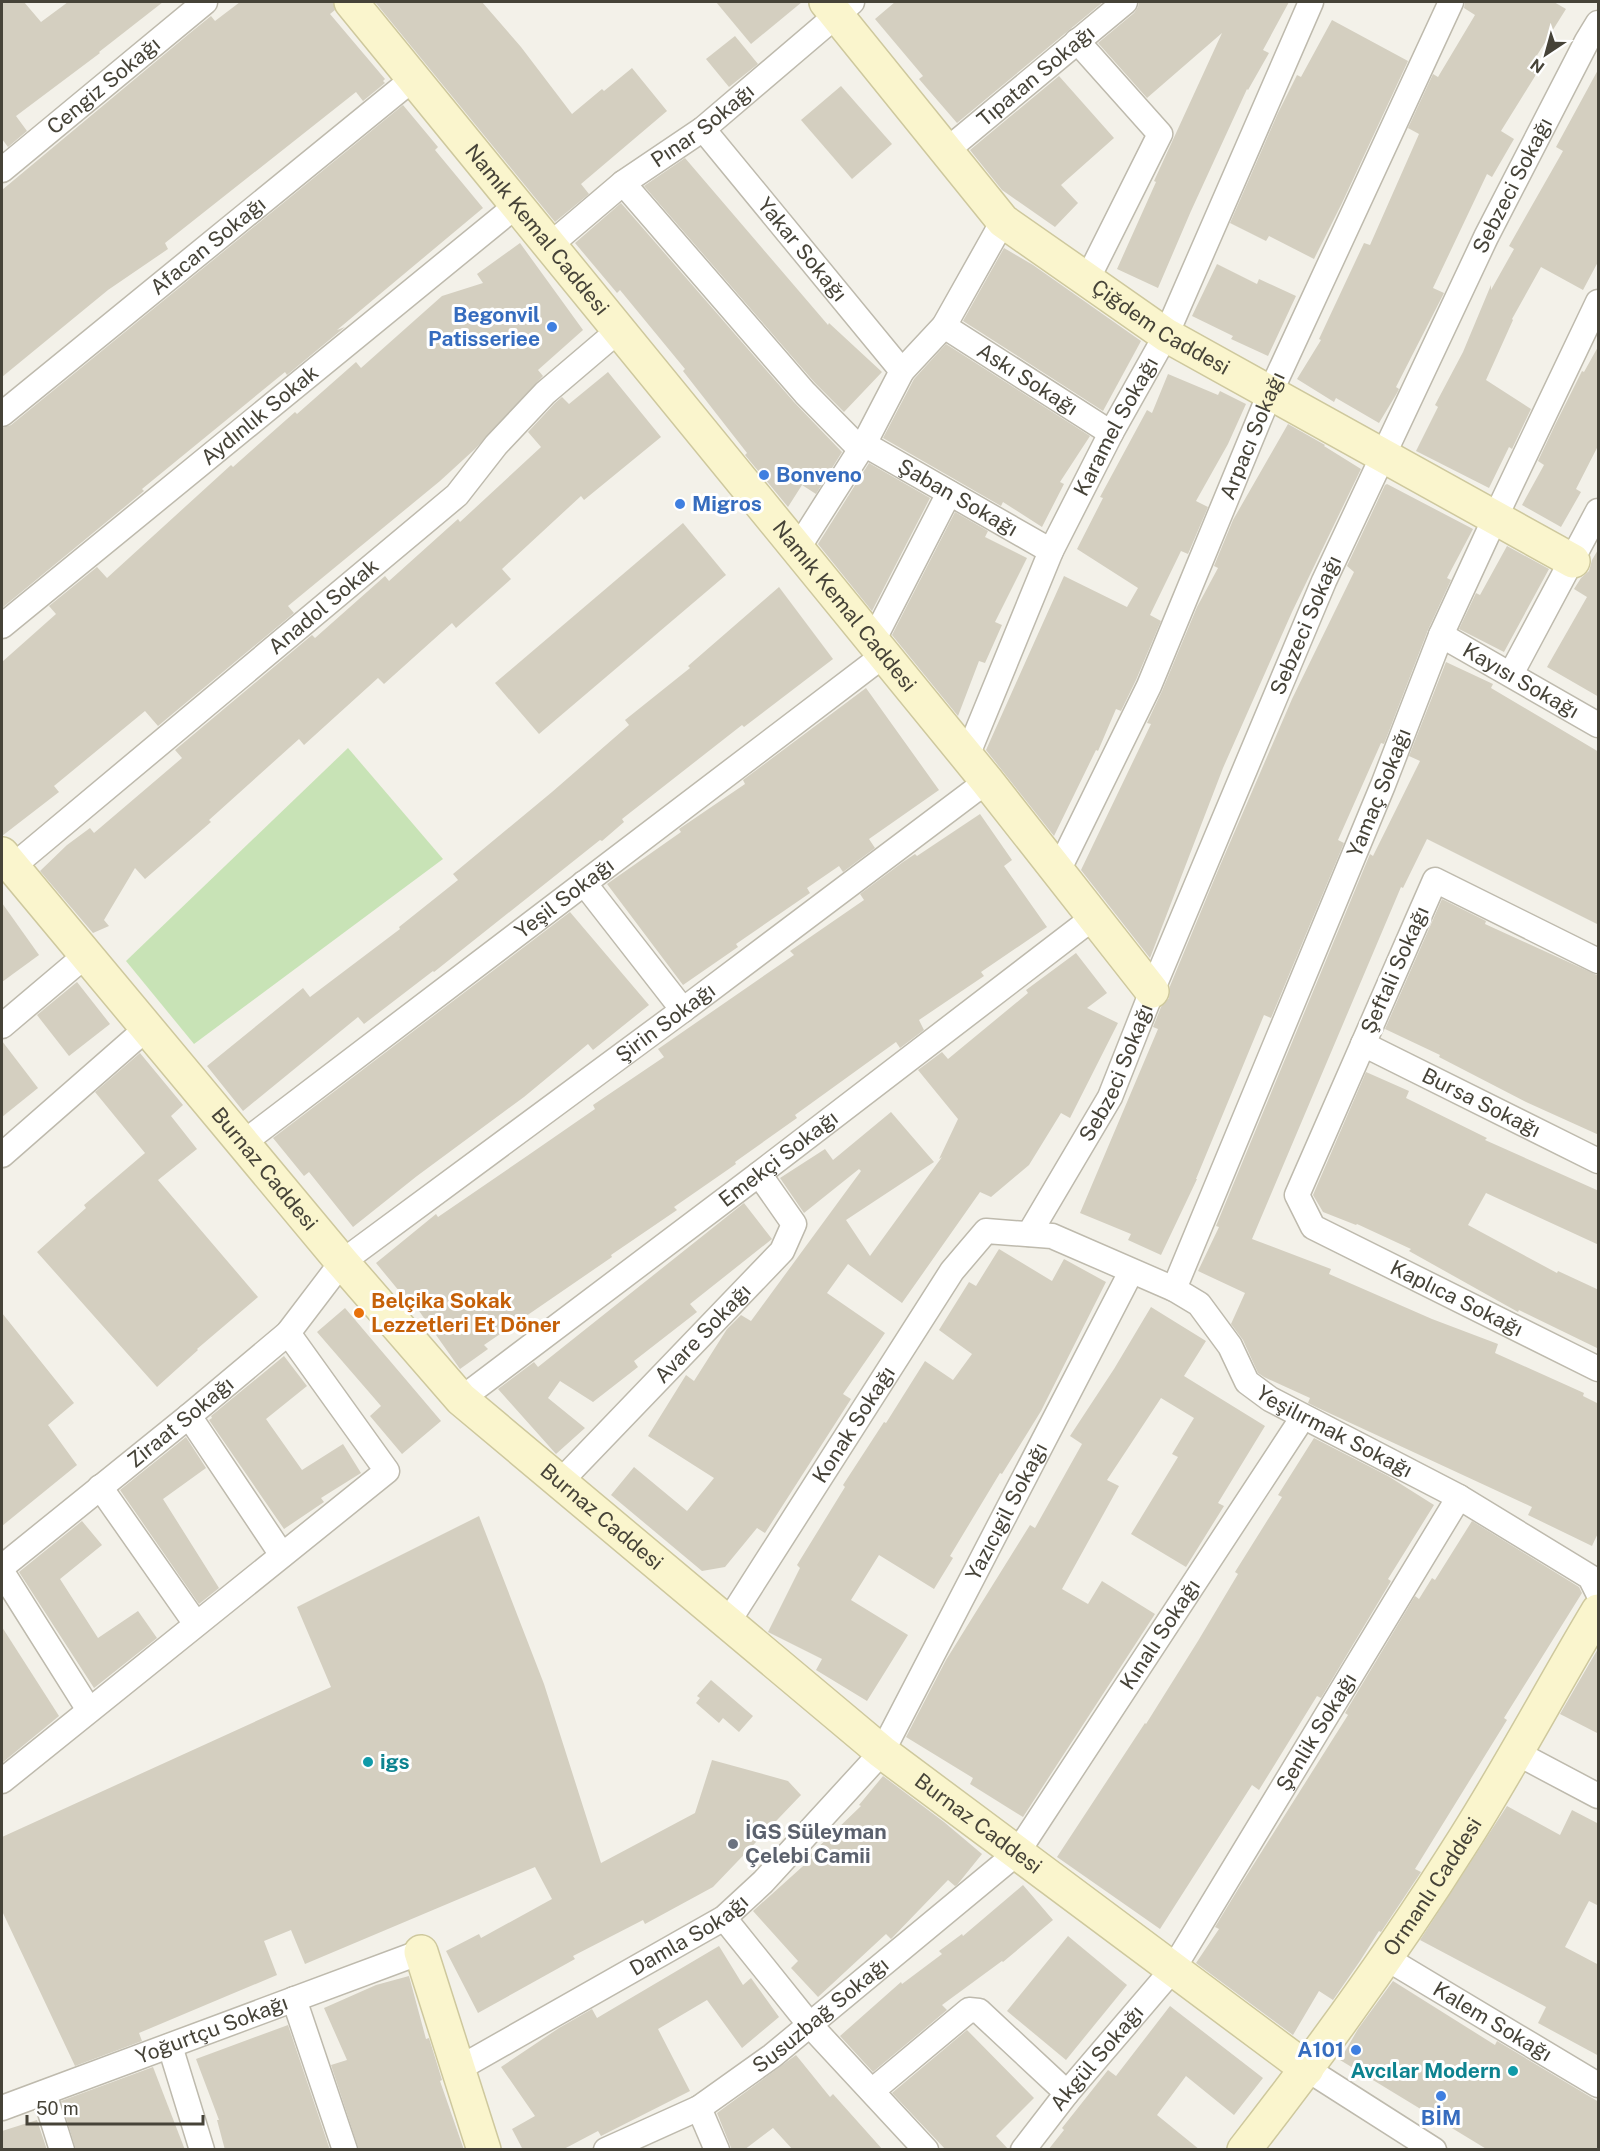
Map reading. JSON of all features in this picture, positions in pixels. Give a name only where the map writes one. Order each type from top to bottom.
[{"type":"main road","name":"Namık Kemal Caddesi","points":[[351,2],[977,768],[1152,991]]},
{"type":"main road","name":"Çiğdem Caddesi","points":[[838,6],[946,151],[1003,221],[1166,335],[1573,561]]},
{"type":"main road","name":"Burnaz Caddesi","points":[[7,861],[342,1262],[461,1399],[882,1752],[1307,2069]]},
{"type":"main road","name":"Ormanlı Caddesi","points":[[1244,2150],[1307,2069],[1386,1958],[1466,1837],[1599,1611]]},
{"type":"main road","points":[[420,1952],[483,2150]]},
{"type":"street","name":"Cengiz Sokağı","points":[[2,170],[205,2]]},
{"type":"street","name":"Tıpatan Sokağı","points":[[946,151],[1125,2]]},
{"type":"street","name":"Karamel Sokağı","points":[[977,768],[1052,551],[1111,433],[1166,335],[1311,2]]},
{"type":"street","name":"Arpacı Sokağı","points":[[1058,871],[1149,686],[1270,393],[1451,2]]},
{"type":"street","name":"Pınar Sokağı","points":[[550,245],[623,183],[703,129],[838,6]]},
{"type":"street","name":"Sebzeci Sokağı","points":[[1029,1234],[1110,1097],[1323,581],[1486,237],[1587,40],[1599,23]]},
{"type":"street","points":[[1077,41],[1160,134],[1088,280]]},
{"type":"street","name":"Afacan Sokağı","points":[[2,414],[414,78]]},
{"type":"street","name":"Yakar Sokağı","points":[[703,129],[902,371]]},
{"type":"street","name":"Şaban Sokağı","points":[[623,183],[805,393],[862,447],[1052,551]]},
{"type":"street","name":"Aydınlık Sokak","points":[[2,626],[517,205]]},
{"type":"street","points":[[798,548],[862,447],[902,371],[944,326],[1003,221]]},
{"type":"street","name":"Yamaç Sokağı","points":[[1173,1288],[1351,863],[1441,635],[1599,302]]},
{"type":"street","name":"Askı Sokağı","points":[[944,326],[1111,433]]},
{"type":"street","name":"Anadol Sokak","points":[[7,861],[457,495],[496,445],[545,393],[619,330]]},
{"type":"street","points":[[879,648],[949,493]]},
{"type":"street","points":[[1511,674],[1599,511]]},
{"type":"street","name":"Kayısı Sokağı","points":[[1441,635],[1599,725]]},
{"type":"street","name":"Yeşil Sokağı","points":[[243,1143],[584,883],[879,648]]},
{"type":"street","name":"Şirin Sokağı","points":[[342,1262],[683,1010],[977,768]]},
{"type":"street","name":"Şeftali Sokağı","points":[[1313,1227],[1297,1195],[1435,880],[1599,961]]},
{"type":"street","points":[[584,883],[683,1010]]},
{"type":"street","name":"Emekçi Sokağı","points":[[461,1399],[1094,917]]},
{"type":"street","points":[[2,1026],[86,956]]},
{"type":"street","points":[[2,1155],[147,1028]]},
{"type":"street","name":"Bursa Sokağı","points":[[1363,1044],[1599,1161]]},
{"type":"street","name":"Avare Sokağı","points":[[560,1482],[782,1251],[794,1224],[759,1174]]},
{"type":"street","name":"Kaplıca Sokağı","points":[[1313,1227],[1599,1369]]},
{"type":"street","name":"Yeşilırmak Sokağı","points":[[986,1231],[1052,1236],[1131,1272],[1173,1288],[1198,1304],[1230,1346],[1247,1382],[1270,1399],[1459,1497],[1590,1576],[1599,1593]]},
{"type":"street","name":"Konak Sokağı","points":[[728,1622],[952,1271],[986,1231]]},
{"type":"street","name":"Ziraat Sokağı","points":[[2,1567],[288,1333],[342,1262]]},
{"type":"street","name":"Yazıcıgil Sokağı","points":[[882,1752],[1131,1272]]},
{"type":"street","points":[[2,1781],[387,1470],[288,1333]]},
{"type":"street","points":[[189,1416],[282,1555]]},
{"type":"street","name":"Kınalı Sokağı","points":[[1017,1853],[1303,1417]]},
{"type":"street","points":[[100,1487],[196,1624]]},
{"type":"street","name":"Şenlik Sokağı","points":[[1173,1969],[1459,1497]]},
{"type":"street","points":[[2,1572],[89,1710]]},
{"type":"street","name":"Damla Sokağı","points":[[458,2069],[724,1918],[763,1882],[882,1752]]},
{"type":"street","points":[[1515,1752],[1599,1796]]},
{"type":"street","name":"Susuzbağ Sokağı","points":[[606,2150],[699,2108],[810,2025],[1017,1853]]},
{"type":"street","points":[[724,1918],[810,2025],[926,2150]]},
{"type":"street","name":"Yoğurtçu Sokağı","points":[[2,2108],[420,1952]]},
{"type":"street","name":"Kalem Sokağı","points":[[1386,1958],[1599,2085]]},
{"type":"street","name":"Akgül Sokağı","points":[[1023,2150],[1067,2093],[1173,1969]]},
{"type":"street","points":[[294,1999],[345,2150]]},
{"type":"street","points":[[872,2091],[969,2010],[979,2011],[1067,2093]]},
{"type":"street","points":[[170,2046],[202,2150]]},
{"type":"street","points":[[1307,2069],[1434,2150]]},
{"type":"street","points":[[44,2093],[62,2150]]},
{"type":"street","points":[[699,2108],[717,2150]]},
{"type":"green space","points":[[348,748],[443,859],[194,1044],[126,961]]},
{"type":"building","points":[[2,2],[24,2],[41,22],[68,2],[163,2],[16,116],[27,131],[8,147],[2,139]]},
{"type":"building","points":[[240,2],[333,2],[335,10],[330,14],[385,79],[383,81],[385,83],[363,101],[356,92],[165,243],[168,249],[108,290],[2,377],[2,190],[211,16],[215,21]]},
{"type":"building","points":[[375,2],[482,2],[521,47],[572,114],[632,68],[667,111],[581,184],[589,194],[555,222]]},
{"type":"building","points":[[716,2],[802,2],[751,44]]},
{"type":"building","points":[[895,2],[1103,2],[957,123],[919,79],[923,76],[875,19]]},
{"type":"building","points":[[1139,2],[1289,2],[1263,50],[1269,53],[1247,89],[1158,288],[1117,269],[1156,182],[1154,181],[1222,33],[1147,98],[1098,43],[1134,13]]},
{"type":"building","points":[[1465,2],[1554,2],[1566,9],[1529,68],[1537,73],[1501,131],[1514,139],[1492,177],[1487,174],[1433,288],[1444,293],[1396,387],[1399,389],[1397,393],[1379,423],[1336,398],[1334,402],[1297,379],[1321,340],[1319,339],[1364,243],[1370,245],[1419,134],[1408,128],[1433,74],[1438,77],[1475,15],[1464,8]]},
{"type":"building","points":[[1332,20],[1408,61],[1314,259],[1269,236],[1266,241],[1230,223],[1297,75],[1301,77]]},
{"type":"building","points":[[735,36],[758,64],[729,87],[706,59]]},
{"type":"building","points":[[1599,68],[1599,260],[1583,290],[1541,267],[1512,319],[1486,380],[1531,409],[1512,449],[1509,447],[1489,488],[1416,451],[1438,407],[1435,405],[1463,352],[1491,285],[1491,290],[1514,249],[1509,246],[1563,151],[1556,147]]},
{"type":"building","points":[[1059,76],[1114,138],[1061,185],[1078,203],[1055,227],[1002,190],[970,150]]},
{"type":"building","points":[[841,86],[892,144],[852,179],[801,120]]},
{"type":"building","points":[[403,105],[438,147],[435,150],[483,208],[337,330],[345,327],[287,375],[285,372],[142,489],[144,491],[2,608],[2,428],[11,425]]},
{"type":"building","points":[[685,158],[828,325],[829,323],[882,372],[844,412],[815,383],[644,186]]},
{"type":"building","points":[[621,203],[794,402],[842,452],[816,494],[802,485],[788,507],[745,455],[747,453],[683,371],[685,369],[620,290],[617,293],[575,243]]},
{"type":"building","points":[[520,243],[583,330],[538,370],[543,376],[475,449],[440,481],[288,606],[294,613],[158,726],[145,711],[54,786],[59,792],[2,836],[2,662],[56,614],[49,606],[97,567],[107,578],[231,465],[233,467],[356,362],[361,368],[442,296],[483,283],[477,274]]},
{"type":"building","points":[[1004,248],[1033,265],[1141,341],[1103,411],[963,321]]},
{"type":"building","points":[[1217,264],[1257,284],[1259,279],[1296,296],[1268,356],[1231,339],[1233,336],[1192,316]]},
{"type":"building","points":[[946,344],[1090,436],[1060,482],[1064,484],[1042,527],[1003,502],[1001,506],[883,438],[914,379]]},
{"type":"building","points":[[1599,345],[1599,444],[1576,489],[1581,492],[1561,527],[1522,505],[1544,465],[1538,461],[1555,425],[1582,371],[1584,372]]},
{"type":"building","points":[[608,372],[661,437],[584,500],[581,496],[502,569],[511,579],[456,628],[452,623],[384,684],[378,678],[304,745],[299,739],[209,820],[211,822],[145,879],[135,868],[104,920],[109,926],[93,933],[40,871],[67,845],[90,828],[94,833],[182,758],[175,750],[312,635],[315,638],[385,576],[389,581],[458,519],[460,522],[541,447],[528,432],[555,403],[562,397],[569,404]]},
{"type":"building","points":[[1168,374],[1218,395],[1220,391],[1246,404],[1228,444],[1196,501],[1208,507],[1188,554],[1181,551],[1150,615],[1161,621],[1136,680],[1121,711],[1116,709],[1098,751],[1096,750],[1054,836],[986,750],[1064,576],[1127,607],[1138,588],[1077,549],[1103,498],[1100,497],[1147,410],[1152,413]]},
{"type":"building","points":[[1288,424],[1361,469],[1292,612],[1223,768],[1150,958],[1081,870],[1151,724],[1147,723],[1197,607],[1218,568],[1214,566],[1233,520]]},
{"type":"building","points":[[869,463],[930,498],[872,611],[818,544]]},
{"type":"building","points":[[1387,484],[1473,529],[1447,578],[1451,580],[1428,630],[1384,744],[1381,743],[1338,840],[1344,843],[1271,1018],[1264,1015],[1197,1179],[1161,1255],[1128,1240],[1131,1234],[1080,1213],[1158,1029],[1153,1027],[1161,1007],[1169,998],[1170,986],[1219,868],[1292,699],[1354,572],[1347,566]]},
{"type":"building","points":[[955,512],[988,531],[985,537],[1027,558],[995,622],[1002,625],[985,663],[979,661],[958,716],[892,635]]},
{"type":"building","points":[[683,523],[726,575],[539,734],[495,683]]},
{"type":"building","points":[[1507,546],[1549,569],[1504,652],[1459,629],[1476,593],[1480,595]]},
{"type":"building","points":[[1599,548],[1599,697],[1547,667],[1587,597],[1574,589],[1589,571]]},
{"type":"building","points":[[779,587],[833,659],[744,727],[742,725],[622,819],[624,822],[602,841],[600,840],[434,972],[364,1024],[358,1017],[243,1111],[207,1066],[303,988],[310,997],[400,929],[399,927],[458,880],[453,874],[629,725],[625,720],[690,668],[688,666]]},
{"type":"building","points":[[1446,662],[1493,684],[1491,688],[1599,752],[1599,925],[1427,839],[1403,888],[1401,887],[1252,1239],[1331,1269],[1329,1274],[1432,1319],[1498,1344],[1495,1353],[1584,1393],[1583,1396],[1599,1404],[1599,1531],[1592,1546],[1528,1515],[1532,1507],[1316,1407],[1308,1403],[1310,1398],[1258,1373],[1243,1340],[1231,1324],[1245,1293],[1198,1271],[1219,1227],[1216,1226],[1370,854],[1373,856],[1420,761],[1409,756]]},
{"type":"building","points":[[866,688],[939,790],[869,839],[875,848],[843,872],[839,866],[807,888],[810,893],[736,944],[738,947],[683,985],[607,884],[681,832],[679,829],[745,784],[743,780]]},
{"type":"building","points":[[980,814],[1012,860],[1004,866],[1047,927],[981,972],[984,976],[919,1020],[924,1030],[900,1048],[896,1042],[795,1115],[797,1118],[674,1207],[677,1210],[484,1345],[488,1349],[460,1369],[412,1301],[409,1303],[376,1263],[436,1214],[438,1217],[527,1156],[595,1109],[593,1105],[664,1057],[658,1049],[794,955],[790,951],[864,900],[860,894],[903,862],[915,854],[917,856]]},
{"type":"building","points":[[1442,899],[1486,921],[1485,924],[1599,976],[1599,1135],[1526,1102],[1439,1057],[1440,1055],[1385,1029]]},
{"type":"building","points":[[2,903],[39,955],[2,982]]},
{"type":"building","points":[[570,912],[649,1005],[593,1050],[588,1044],[524,1097],[417,1176],[353,1227],[309,1172],[304,1176],[273,1138]]},
{"type":"building","points":[[1076,953],[1107,993],[1087,1008],[1118,1023],[1070,1118],[1061,1113],[1029,1165],[991,1197],[980,1192],[902,1303],[848,1264],[827,1293],[885,1333],[843,1394],[851,1399],[765,1533],[757,1528],[725,1567],[702,1571],[611,1495],[634,1467],[687,1511],[714,1478],[648,1436],[686,1375],[694,1381],[727,1329],[741,1315],[751,1321],[861,1171],[859,1169],[804,1213],[780,1178],[825,1149],[833,1160],[891,1112],[934,1162],[846,1220],[870,1256],[942,1157],[939,1159],[958,1119],[918,1070],[942,1052],[948,1059],[1028,993],[1026,990]]},
{"type":"building","points":[[77,982],[110,1024],[69,1056],[37,1015]]},
{"type":"building","points":[[2,1041],[38,1088],[2,1117]]},
{"type":"building","points":[[140,1053],[183,1105],[171,1116],[197,1149],[158,1180],[258,1297],[157,1387],[37,1252],[86,1208],[84,1205],[145,1153],[95,1092]]},
{"type":"building","points":[[1366,1072],[1409,1091],[1406,1098],[1487,1138],[1485,1140],[1599,1191],[1599,1245],[1486,1193],[1468,1225],[1557,1273],[1558,1271],[1599,1290],[1599,1349],[1519,1310],[1518,1312],[1409,1251],[1411,1249],[1357,1224],[1323,1212],[1313,1195]]},
{"type":"building","points":[[744,1203],[772,1239],[690,1304],[697,1312],[634,1361],[638,1367],[593,1402],[560,1381],[548,1398],[585,1428],[556,1454],[498,1389],[534,1362],[538,1367]]},
{"type":"building","points":[[999,1249],[1052,1281],[1064,1259],[1106,1282],[1041,1411],[950,1556],[953,1558],[934,1589],[879,1555],[851,1600],[908,1635],[867,1701],[816,1670],[822,1659],[768,1632],[800,1568],[797,1565],[845,1487],[843,1485],[925,1361],[953,1380],[972,1354],[939,1330],[969,1282],[976,1286]]},
{"type":"building","points":[[1151,1307],[1206,1341],[1184,1376],[1265,1426],[1218,1503],[1224,1506],[1186,1567],[1131,1534],[1178,1457],[1172,1454],[1194,1418],[1161,1398],[1107,1480],[1119,1486],[1062,1589],[1088,1604],[1102,1581],[1155,1614],[1023,1817],[970,1784],[973,1778],[906,1737],[946,1660],[1030,1525],[1035,1528],[1082,1444],[1070,1436]]},
{"type":"building","points":[[345,1308],[441,1421],[402,1454],[370,1416],[381,1406],[317,1332]]},
{"type":"building","points":[[2,1313],[74,1403],[48,1425],[77,1465],[2,1526]]},
{"type":"building","points":[[284,1356],[307,1386],[266,1419],[302,1470],[343,1444],[361,1473],[321,1498],[324,1502],[284,1529],[209,1420]]},
{"type":"building","points":[[186,1437],[206,1468],[163,1499],[219,1588],[199,1604],[120,1490]]},
{"type":"building","points":[[1314,1438],[1388,1476],[1434,1505],[1388,1579],[1391,1581],[1321,1698],[1317,1696],[1259,1790],[1252,1785],[1160,1929],[1057,1857],[1146,1724],[1198,1641],[1238,1574],[1235,1572],[1282,1497],[1278,1495]]},
{"type":"building","name":"igs","points":[[479,1516],[544,1684],[601,1863],[695,1813],[712,1760],[788,1781],[801,1795],[713,1887],[645,1924],[643,1920],[573,1956],[575,1959],[478,2013],[446,1951],[479,1934],[481,1938],[552,1899],[535,1867],[305,1964],[291,1930],[264,1941],[277,1975],[139,2033],[142,2041],[75,2066],[2,1911],[2,1837],[331,1687],[297,1607]]},
{"type":"building","points":[[82,1521],[102,1545],[60,1579],[98,1638],[138,1611],[157,1638],[94,1688],[19,1572]]},
{"type":"building","points":[[1472,1521],[1579,1587],[1582,1593],[1504,1718],[1507,1720],[1415,1869],[1421,1872],[1333,2000],[1319,1991],[1293,2035],[1196,1963],[1219,1929],[1215,1927],[1240,1886],[1348,1715],[1345,1713],[1415,1596],[1419,1599],[1432,1578],[1435,1580]]},
{"type":"building","points":[[2,1627],[59,1716],[2,1763]]},
{"type":"building","points":[[1599,1647],[1599,1734],[1560,1714]]},
{"type":"building","points":[[711,1680],[753,1716],[739,1732],[723,1718],[719,1723],[696,1703],[700,1698],[697,1696]]},
{"type":"building","points":[[883,1776],[982,1854],[957,1885],[955,1886],[948,1880],[891,1939],[886,1934],[818,1997],[791,1968],[798,1961],[753,1911],[812,1858],[810,1855],[861,1806],[859,1805]]},
{"type":"building","points":[[1507,1806],[1560,1835],[1572,1810],[1599,1824],[1599,1906],[1589,1901],[1565,1947],[1599,1965],[1599,2056],[1538,2023],[1546,2007],[1420,1940]]},
{"type":"building","points":[[1023,1885],[1053,1920],[1003,1962],[942,2005],[947,2010],[873,2072],[840,2036],[901,1982],[902,1984],[942,1954],[939,1951],[962,1934],[963,1936]]},
{"type":"building","points":[[1068,1936],[1127,1985],[1066,2060],[1007,2011]]},
{"type":"building","points":[[719,1946],[743,1985],[751,1978],[779,2017],[742,2048],[707,2000],[658,2029],[690,2091],[601,2136],[598,2131],[562,2150],[523,2150],[512,2129],[535,2116],[501,2067],[592,2009],[597,2018]]},
{"type":"building","points":[[409,1976],[426,2039],[429,2038],[442,2080],[440,2081],[464,2150],[359,2150],[331,2065],[347,2060],[324,2008],[376,1985]]},
{"type":"building","points":[[1393,1981],[1495,2045],[1497,2041],[1599,2102],[1599,2150],[1488,2150],[1340,2060],[1358,2029]]},
{"type":"building","points":[[1170,2006],[1263,2078],[1234,2115],[1186,2076],[1157,2115],[1200,2150],[1048,2150],[1064,2130],[1062,2128],[1108,2070],[1116,2076]]},
{"type":"building","points":[[288,2025],[330,2150],[225,2150],[217,2120],[219,2120],[196,2059]]},
{"type":"building","points":[[967,2030],[1034,2098],[996,2136],[1009,2150],[946,2150],[892,2093]]},
{"type":"building","points":[[796,2055],[830,2097],[833,2094],[883,2150],[793,2150],[773,2128],[744,2150],[732,2150],[717,2113]]},
{"type":"building","points":[[153,2067],[185,2150],[76,2150],[61,2101]]},
{"type":"building","points":[[37,2120],[47,2150],[2,2150],[2,2131]]},
{"type":"place","name":"Begonvil Patisseriee","points":[[552,327]]},
{"type":"place","name":"Bonveno","points":[[764,475]]},
{"type":"place","name":"Migros","points":[[680,504]]},
{"type":"place","name":"Belçika Sokak Lezzetleri Et Döner","points":[[359,1313]]},
{"type":"place","name":"igs","points":[[368,1762]]},
{"type":"place","name":"İGS Süleyman Çelebi Camii","points":[[733,1844]]},
{"type":"place","name":"A101","points":[[1356,2050]]},
{"type":"place","name":"Avcılar Modern","points":[[1513,2071]]},
{"type":"place","name":"BİM","points":[[1441,2096]]}]
